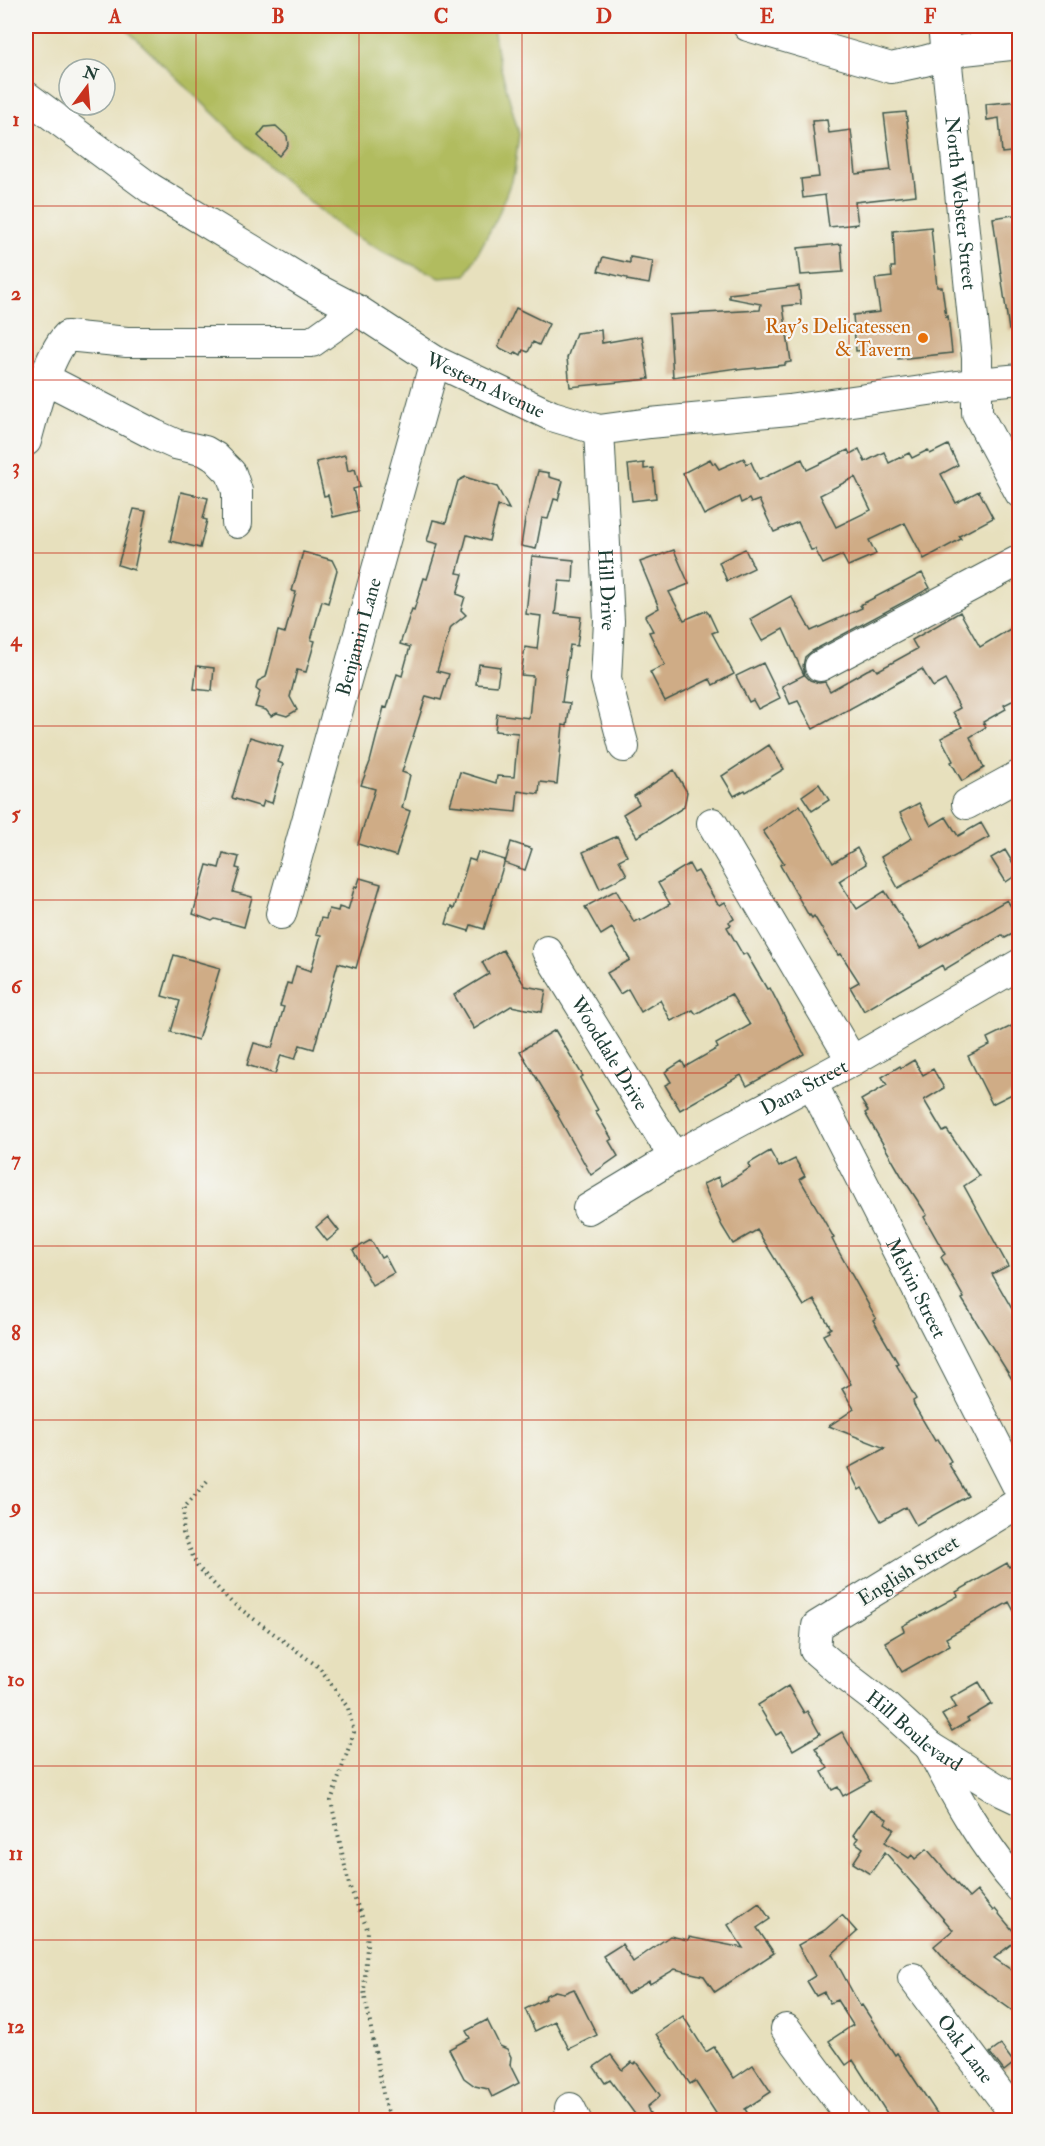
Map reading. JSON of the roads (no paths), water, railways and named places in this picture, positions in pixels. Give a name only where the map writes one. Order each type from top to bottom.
[{"type":"street","points":[[748,26],[891,68],[924,61],[945,39],[964,50],[1020,44]]},
{"type":"street","name":"North Webster Street","points":[[945,39],[978,383],[977,413],[1020,493]]},
{"type":"street","name":"Western Avenue","points":[[26,96],[150,188],[313,287],[357,310],[435,361],[552,416],[599,430],[789,410],[978,383],[1020,380]]},
{"type":"street","points":[[26,441],[59,345],[67,336],[127,342],[312,342],[357,310]]},
{"type":"street","name":"Benjamin Lane","points":[[281,914],[435,361]]},
{"type":"street","points":[[46,379],[155,435],[176,444],[205,451],[215,457],[231,473],[237,491],[237,523]]},
{"type":"street","name":"Hill Drive","points":[[599,430],[609,621],[606,679],[624,747]]},
{"type":"street","points":[[820,666],[1020,560]]},
{"type":"street","points":[[967,804],[1020,775]]},
{"type":"street","points":[[712,824],[852,1061]]},
{"type":"street","name":"Wooddale Drive","points":[[547,951],[674,1157]]},
{"type":"street","name":"Dana Street","points":[[588,1209],[674,1157],[852,1061],[1020,964]]},
{"type":"street","name":"Melvin Street","points":[[812,1083],[1020,1491]]},
{"type":"street","name":"English Street","points":[[815,1650],[817,1626],[1020,1502]]},
{"type":"street","name":"Hill Boulevard","points":[[815,1650],[844,1676],[887,1708],[930,1747],[1020,1800]]},
{"type":"street","points":[[930,1747],[954,1794],[996,1862],[1020,1888]]},
{"type":"street","name":"Oak Lane","points":[[914,1978],[1019,2121]]},
{"type":"street","points":[[786,2029],[853,2121]]},
{"type":"place","name":"Ray's Delicatessen & Tavern","points":[[923,338]]}]
